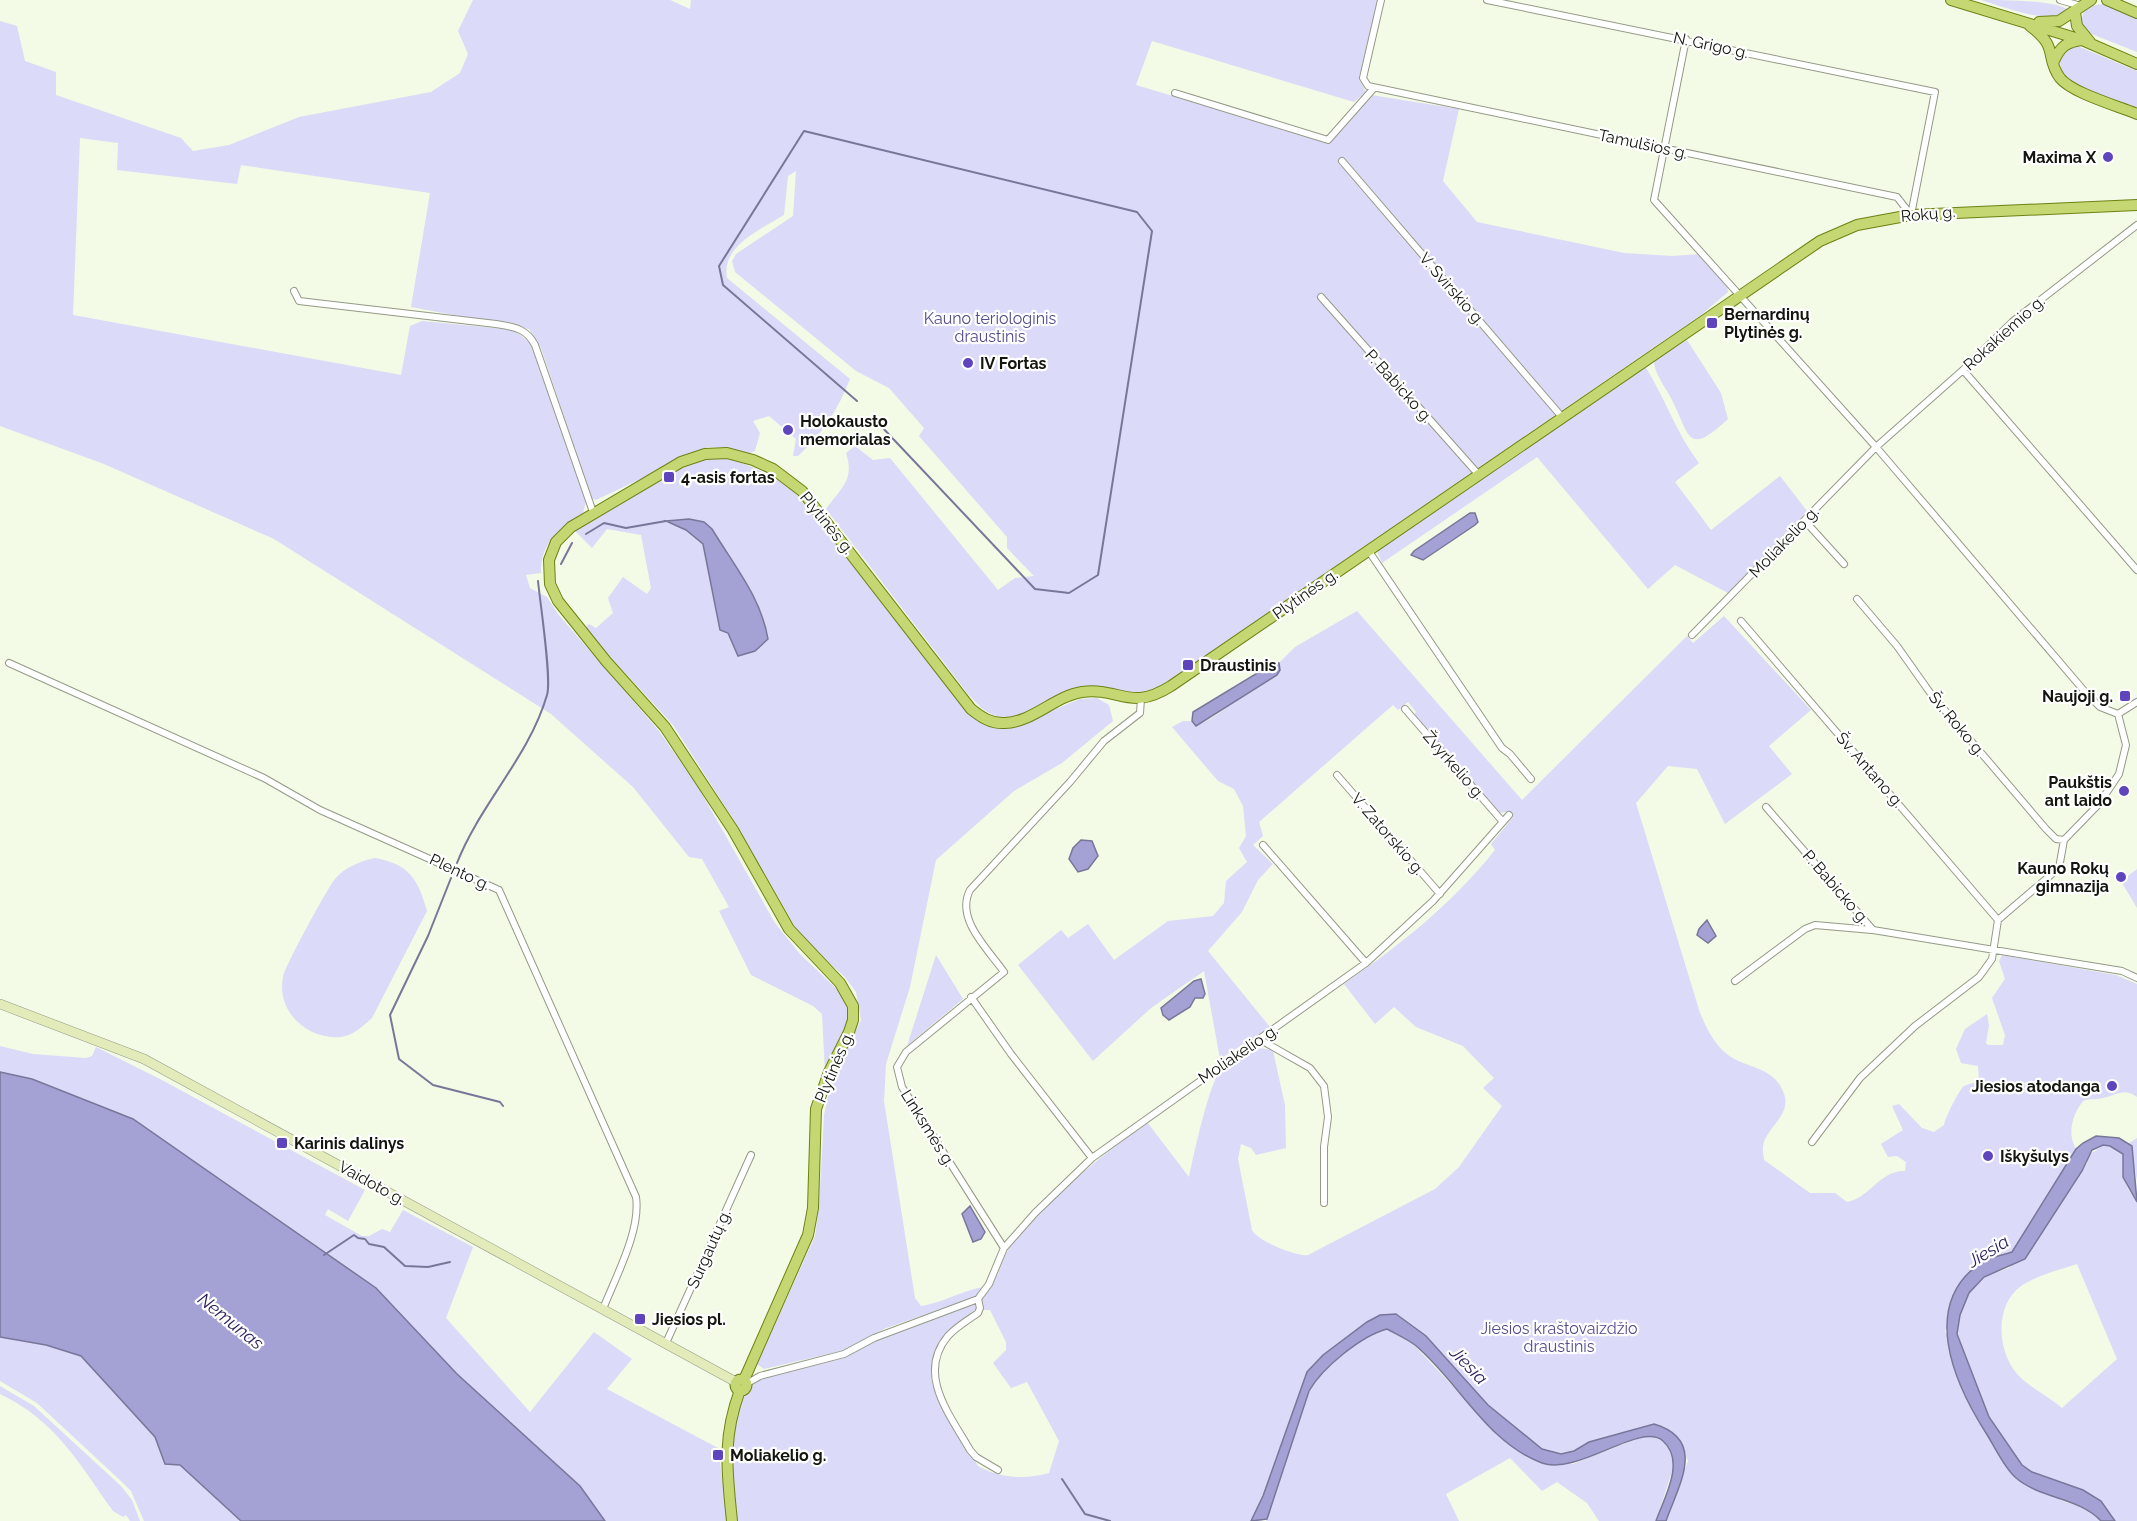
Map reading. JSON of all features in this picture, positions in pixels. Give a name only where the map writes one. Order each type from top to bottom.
[{"type":"main road","points":[[1951,0],[2087,42],[2137,64]]},
{"type":"main road","points":[[2107,0],[2137,13]]},
{"type":"main road","points":[[2025,21],[2059,21],[2084,4]]},
{"type":"main road","points":[[2084,4],[2077,26],[2087,42]]},
{"type":"main road","points":[[2025,21],[2051,47],[2057,73],[2067,85],[2137,114]]},
{"type":"main road","points":[[2054,62],[2059,49],[2064,45],[2087,42]]},
{"type":"main road","name":"Rokų g.","points":[[1740,295],[1820,241],[1857,225],[1911,215],[2137,206]]},
{"type":"main road","name":"Plytinės g.","points":[[742,1384],[808,1235],[813,1208],[816,1109],[829,1072],[849,1032],[853,1020],[853,1006],[840,983],[789,929],[733,830],[665,727],[606,661],[558,601],[549,576],[552,551],[562,535],[593,512],[693,457],[727,453],[753,460],[773,469],[802,491],[971,709],[984,719],[1002,723],[1018,720],[1069,696],[1085,692],[1141,699],[1172,686],[1740,295]]},
{"type":"main road","name":"Vaidoto g.","points":[[0,1004],[144,1059],[742,1384]]},
{"type":"main road","points":[[732,1521],[726,1445],[729,1422],[742,1384]]},
{"type":"street","points":[[1175,93],[1328,140],[1371,87],[1363,78],[1381,0]]},
{"type":"street","name":"N. Grigo g.","points":[[1487,0],[1686,39],[1935,92],[1911,215]]},
{"type":"street","points":[[2060,0],[2084,4]]},
{"type":"street","points":[[1686,39],[1654,200],[1876,447],[2086,693],[2100,707],[2118,714]]},
{"type":"street","name":"Tamulšios g.","points":[[1371,87],[1897,197],[1911,215]]},
{"type":"street","name":"V. Svirskio g.","points":[[1342,161],[1562,417]]},
{"type":"street","name":"Rokakiemio g.","points":[[1876,447],[1963,370],[2012,322],[2137,225]]},
{"type":"street","points":[[294,291],[299,301],[496,324],[518,328],[529,333],[593,512]]},
{"type":"street","name":"P. Babicko g.","points":[[1321,297],[1478,474]]},
{"type":"street","points":[[1963,370],[2137,570]]},
{"type":"street","name":"Moliakelio g.","points":[[1692,635],[1876,447]]},
{"type":"street","points":[[1805,521],[1844,564]]},
{"type":"street","points":[[1368,550],[1502,748],[1531,779]]},
{"type":"street","name":"Šv. Roko g.","points":[[1857,599],[1897,646],[1931,694],[2046,829],[2055,839],[2064,840]]},
{"type":"street","name":"Šv. Antano g.","points":[[1741,621],[1998,920]]},
{"type":"street","name":"Plento g.","points":[[9,663],[264,778],[320,810],[499,890],[636,1197],[637,1211],[633,1232],[603,1309]]},
{"type":"street","name":"Linksmės g.","points":[[1004,1248],[896,1073],[897,1067],[906,1052],[1004,972],[969,922],[964,907],[965,899],[976,882],[1070,782],[1104,741],[1140,713],[1141,699]]},
{"type":"street","points":[[2118,714],[2137,702]]},
{"type":"street","name":"Žvyrkelio g.","points":[[1405,709],[1503,822]]},
{"type":"street","points":[[1812,1142],[1860,1078],[1915,1026],[1979,977],[1992,959],[1998,920],[2059,868],[2064,840],[2099,804],[2119,774],[2126,745],[2118,714]]},
{"type":"street","name":"V. Zatorskio g.","points":[[1336,775],[1440,894]]},
{"type":"street","name":"P. Babicko g.","points":[[1766,807],[1873,930],[2122,971],[2137,978]]},
{"type":"street","name":"Moliakelio g.","points":[[998,1470],[989,1466],[970,1450],[938,1396],[934,1372],[938,1351],[950,1335],[978,1313],[978,1299],[989,1284],[1004,1248],[1035,1213],[1092,1158],[1366,963],[1440,894],[1509,815]]},
{"type":"street","points":[[1263,845],[1366,963]]},
{"type":"street","points":[[1735,981],[1805,929],[1815,925],[1873,930]]},
{"type":"street","points":[[971,997],[1011,1054],[1092,1158]]},
{"type":"street","points":[[1259,1039],[1310,1068],[1324,1086],[1328,1118],[1324,1148],[1324,1203]]},
{"type":"street","name":"Surgautų g.","points":[[666,1343],[751,1155]]},
{"type":"street","points":[[742,1384],[760,1376],[844,1354],[874,1338],[978,1299]]},
{"type":"green space","name":"Kauno teriologinis draustinis","points":[[473,0],[670,0],[690,9],[691,0],[1378,0],[1359,78],[1366,92],[1354,102],[1152,41],[1136,85],[1326,142],[1331,141],[1371,95],[1459,109],[1443,181],[1477,222],[1624,253],[1672,256],[1700,254],[1727,284],[1728,292],[1701,315],[1162,685],[1136,692],[1094,687],[1071,689],[1026,712],[1007,717],[993,715],[968,694],[826,509],[848,477],[846,453],[855,446],[873,460],[890,458],[998,590],[1015,578],[1034,576],[1007,548],[1007,537],[919,436],[924,428],[889,388],[856,371],[735,272],[732,261],[736,254],[793,216],[796,171],[788,176],[784,215],[754,233],[736,248],[727,267],[727,278],[850,379],[835,411],[815,439],[798,456],[793,456],[796,439],[769,416],[753,421],[760,433],[755,451],[750,453],[729,448],[708,447],[596,500],[591,498],[541,348],[529,329],[411,307],[430,193],[241,165],[237,184],[117,170],[118,143],[80,138],[73,315],[401,375],[410,326],[422,321],[514,330],[533,345],[586,502],[583,513],[553,537],[544,553],[541,573],[526,575],[530,588],[547,597],[558,614],[659,731],[698,787],[775,923],[800,954],[843,995],[848,1010],[847,1028],[825,1071],[822,1014],[813,1006],[751,975],[719,911],[729,907],[702,859],[689,857],[633,787],[551,714],[274,539],[104,464],[0,426],[0,21],[17,26],[25,61],[56,72],[56,95],[181,138],[193,151],[229,145],[299,117],[431,92],[460,73],[468,54],[458,31]]},
{"type":"green space","points":[[1981,0],[2040,2],[2068,10],[2061,15],[2039,16]]},
{"type":"green space","points":[[2103,4],[2137,18],[2137,52],[2084,31],[2082,20],[2084,12],[2087,8]]},
{"type":"green space","points":[[2075,45],[2137,71],[2137,108],[2086,88],[2068,78],[2061,67],[2061,53]]},
{"type":"green space","points":[[1687,340],[1721,393],[1728,419],[1715,431],[1697,439],[1687,432],[1654,364],[1655,360]]},
{"type":"green space","points":[[1645,366],[1684,440],[1699,463],[1675,482],[1711,530],[1780,476],[1807,511],[1728,593],[1675,565],[1648,589],[1537,457],[1382,563],[1377,551]]},
{"type":"green space","name":"Jiesios kraštovaizdžio draustinis","points":[[716,456],[738,462],[767,474],[794,491],[964,708],[981,722],[1027,721],[1080,699],[1097,698],[1109,705],[1113,721],[1062,763],[1014,791],[936,860],[910,987],[886,1064],[884,1101],[915,1298],[921,1306],[973,1289],[991,1286],[1010,1246],[1044,1208],[1077,1177],[1147,1122],[1189,1177],[1212,1087],[1223,1066],[1246,1051],[1266,1049],[1273,1051],[1285,1105],[1286,1148],[1256,1155],[1251,1148],[1241,1144],[1238,1159],[1252,1230],[1269,1243],[1303,1255],[1308,1255],[1435,1189],[1459,1167],[1502,1106],[1483,1088],[1494,1078],[1463,1046],[1416,1027],[1394,1007],[1375,1024],[1344,984],[1405,939],[1461,889],[1495,850],[1491,844],[1513,817],[1507,812],[1498,813],[1414,715],[1416,712],[1408,702],[1398,710],[1393,705],[1259,822],[1263,836],[1253,845],[1273,864],[1258,880],[1242,912],[1208,951],[1270,1027],[1220,1059],[1204,971],[1151,1008],[1093,1061],[1018,965],[1061,930],[1068,938],[1088,924],[1114,960],[1168,921],[1213,916],[1224,903],[1226,881],[1247,862],[1239,848],[1246,836],[1243,806],[1234,789],[1218,781],[1172,727],[1183,721],[1192,721],[1196,726],[1212,718],[1280,670],[1279,663],[1295,647],[1357,611],[1522,800],[1687,636],[1693,643],[1724,616],[1811,710],[1769,746],[1792,774],[1725,824],[1697,769],[1668,766],[1636,803],[1705,1025],[1723,1051],[1735,1060],[1775,1079],[1785,1097],[1784,1111],[1765,1140],[1764,1160],[1810,1193],[1835,1193],[1847,1202],[1862,1195],[1889,1175],[1905,1171],[1906,1162],[1897,1156],[1888,1157],[1881,1144],[1903,1130],[1892,1106],[1899,1104],[1922,1128],[1934,1132],[1944,1125],[1949,1111],[1964,1086],[1979,1081],[1978,1066],[1961,1063],[1956,1049],[1965,1029],[1987,1014],[1989,1025],[1986,1043],[2003,1045],[2005,1035],[1992,998],[2005,979],[1999,961],[2002,955],[2116,975],[2137,984],[2137,1097],[2124,1092],[2083,1101],[2076,1112],[2071,1131],[2076,1149],[2012,1252],[1984,1261],[1945,1331],[2005,1462],[2062,1501],[2091,1510],[2101,1521],[1666,1521],[1688,1461],[1680,1441],[1663,1426],[1576,1456],[1542,1456],[1391,1320],[1316,1368],[1262,1521],[605,1521],[580,1486],[457,1374],[376,1288],[133,1119],[32,1079],[0,1072],[0,1046],[33,1054],[86,1058],[92,1056],[96,1047],[365,1190],[348,1221],[328,1209],[325,1215],[362,1236],[369,1236],[382,1229],[390,1232],[403,1210],[473,1247],[446,1318],[530,1412],[594,1332],[632,1359],[607,1389],[718,1448],[725,1500],[736,1416],[745,1395],[760,1376],[844,1354],[971,1299],[886,1328],[841,1351],[764,1369],[757,1364],[815,1236],[819,1207],[824,1115],[831,1083],[861,1020],[856,992],[844,976],[802,939],[737,825],[673,725],[584,628],[589,624],[596,628],[613,613],[608,598],[623,577],[647,594],[651,588],[641,535],[607,529],[592,548],[575,531],[624,497],[660,477]],"holes":[[[689,519],[704,522],[743,577],[759,607],[768,639],[738,656],[728,633],[718,624],[719,615],[703,544],[686,530],[667,521]],[[975,1310],[990,1310],[1006,1342],[1006,1350],[993,1363],[1011,1388],[1027,1382],[1059,1441],[1049,1473],[1031,1477],[1012,1477],[978,1466],[939,1402],[933,1385],[931,1367],[935,1350],[946,1333]]]},
{"type":"green space","points":[[375,858],[396,864],[410,875],[420,890],[427,911],[372,1018],[358,1030],[346,1036],[329,1037],[317,1034],[306,1029],[297,1021],[284,1002],[283,977],[335,879],[354,865]]},
{"type":"green space","points":[[2137,869],[2137,908],[2121,881]]},
{"type":"green space","points":[[936,955],[963,999],[907,1046]]},
{"type":"green space","points":[[2137,1138],[2137,1180],[2129,1143]]},
{"type":"green space","points":[[2103,1145],[2116,1148],[2123,1154],[2127,1187],[2137,1202],[2137,1521],[2115,1521],[2101,1501],[2083,1490],[2032,1472],[2022,1465],[1989,1417],[1957,1334],[1960,1315],[1969,1293],[1983,1277],[2009,1268],[2087,1164],[2088,1156]],"holes":[[[2077,1264],[2117,1359],[2062,1408],[2026,1382],[2013,1369],[2003,1344],[2002,1318],[2006,1306],[2012,1295],[2027,1282]]]},
{"type":"green space","points":[[1387,1329],[1414,1345],[1491,1427],[1528,1456],[1573,1464],[1636,1439],[1652,1435],[1661,1439],[1672,1450],[1674,1465],[1656,1521],[1599,1521],[1587,1503],[1557,1482],[1542,1491],[1510,1458],[1446,1494],[1459,1521],[1266,1521],[1309,1391],[1323,1372],[1354,1345]]},
{"type":"green space","points":[[0,1337],[46,1345],[81,1356],[155,1437],[165,1464],[180,1465],[241,1521],[144,1521],[131,1491],[122,1482],[37,1403],[0,1381]]},
{"type":"green space","points":[[0,1386],[34,1406],[121,1486],[132,1500],[140,1521],[130,1521],[126,1515],[123,1517],[113,1511],[64,1444],[36,1417],[0,1394]]},
{"type":"water","points":[[1470,513],[1475,513],[1478,522],[1475,525],[1423,560],[1411,555],[1414,551]]},
{"type":"water","points":[[689,519],[704,522],[712,529],[753,595],[768,639],[755,651],[738,656],[728,633],[720,630],[703,544],[686,530],[666,521]]},
{"type":"water","points":[[1274,663],[1279,663],[1280,670],[1277,675],[1196,726],[1192,721],[1193,712]]},
{"type":"water","points":[[1081,840],[1092,841],[1098,856],[1088,869],[1078,872],[1069,859],[1073,848]]},
{"type":"water","points":[[1707,920],[1716,936],[1708,943],[1697,935]]},
{"type":"water","points":[[1201,979],[1205,994],[1203,998],[1195,998],[1190,1007],[1169,1020],[1163,1015],[1161,1008],[1194,981]]},
{"type":"water","name":"Nemunas","points":[[0,1072],[32,1079],[133,1119],[376,1288],[457,1374],[580,1486],[605,1521],[241,1521],[180,1465],[165,1464],[155,1437],[81,1356],[46,1345],[0,1337]]},
{"type":"water","points":[[2096,1136],[2119,1138],[2132,1146],[2137,1202],[2123,1177],[2123,1154],[2110,1146],[2103,1145],[2092,1150],[2082,1171],[2025,1259],[1984,1277],[1969,1293],[1960,1315],[1957,1334],[1989,1417],[2022,1465],[2032,1472],[2083,1490],[2101,1501],[2115,1521],[2101,1521],[2082,1508],[2026,1485],[2012,1474],[1963,1391],[1948,1344],[1947,1321],[1952,1299],[1963,1279],[1982,1262],[2012,1252],[2076,1149]]},
{"type":"water","points":[[970,1206],[985,1232],[981,1239],[973,1242],[962,1214]]},
{"type":"water","points":[[1396,1314],[1426,1336],[1488,1405],[1542,1449],[1561,1454],[1574,1451],[1589,1442],[1654,1424],[1671,1431],[1680,1441],[1685,1452],[1685,1465],[1666,1521],[1656,1521],[1668,1491],[1673,1469],[1670,1449],[1663,1441],[1653,1437],[1640,1438],[1573,1462],[1557,1465],[1542,1463],[1505,1441],[1474,1410],[1431,1360],[1415,1345],[1387,1329],[1366,1338],[1343,1354],[1315,1382],[1309,1391],[1267,1519],[1251,1521],[1263,1496],[1307,1372],[1323,1355],[1367,1322],[1380,1315]]},
{"type":"waterway","points":[[857,401],[723,285],[719,266],[804,131],[1137,212],[1152,231],[1098,575],[1069,593],[1035,589],[880,425]]},
{"type":"waterway","points":[[586,534],[604,523],[626,528],[666,521]]},
{"type":"waterway","points":[[561,564],[572,543]]},
{"type":"waterway","points":[[457,863],[478,821],[529,739],[547,695],[547,658],[538,581]]},
{"type":"waterway","points":[[451,878],[428,936],[390,1015],[399,1059],[433,1085],[500,1102],[503,1106]]},
{"type":"waterway","points":[[324,1255],[354,1235],[365,1239],[369,1244],[384,1247],[405,1266],[428,1267],[450,1262]]},
{"type":"waterway","points":[[1062,1479],[1085,1514],[1110,1521]]},
{"type":"place","name":"Maxima X","points":[[2108,157]]},
{"type":"place","name":"Bernardinų Plytinės g.","points":[[1712,323]]},
{"type":"place","name":"IV Fortas","points":[[968,363]]},
{"type":"place","name":"Holokausto memorialas","points":[[788,430]]},
{"type":"place","name":"4-asis fortas","points":[[669,477]]},
{"type":"place","name":"Draustinis","points":[[1188,665]]},
{"type":"place","name":"Naujoji g.","points":[[2125,696]]},
{"type":"place","name":"Paukštis ant laido","points":[[2124,791]]},
{"type":"place","name":"Kauno Rokų gimnazija","points":[[2121,877]]},
{"type":"place","name":"Jiesios atodanga","points":[[2112,1086]]},
{"type":"place","name":"Karinis dalinys","points":[[282,1143]]},
{"type":"place","name":"Iškyšulys","points":[[1988,1156]]},
{"type":"place","name":"Jiesios pl.","points":[[640,1319]]},
{"type":"place","name":"Moliakelio g.","points":[[718,1455]]},
{"type":"water label","name":"Jiesia","points":[[1988,1251]]},
{"type":"water label","name":"Jiesia","points":[[1469,1365]]}]
